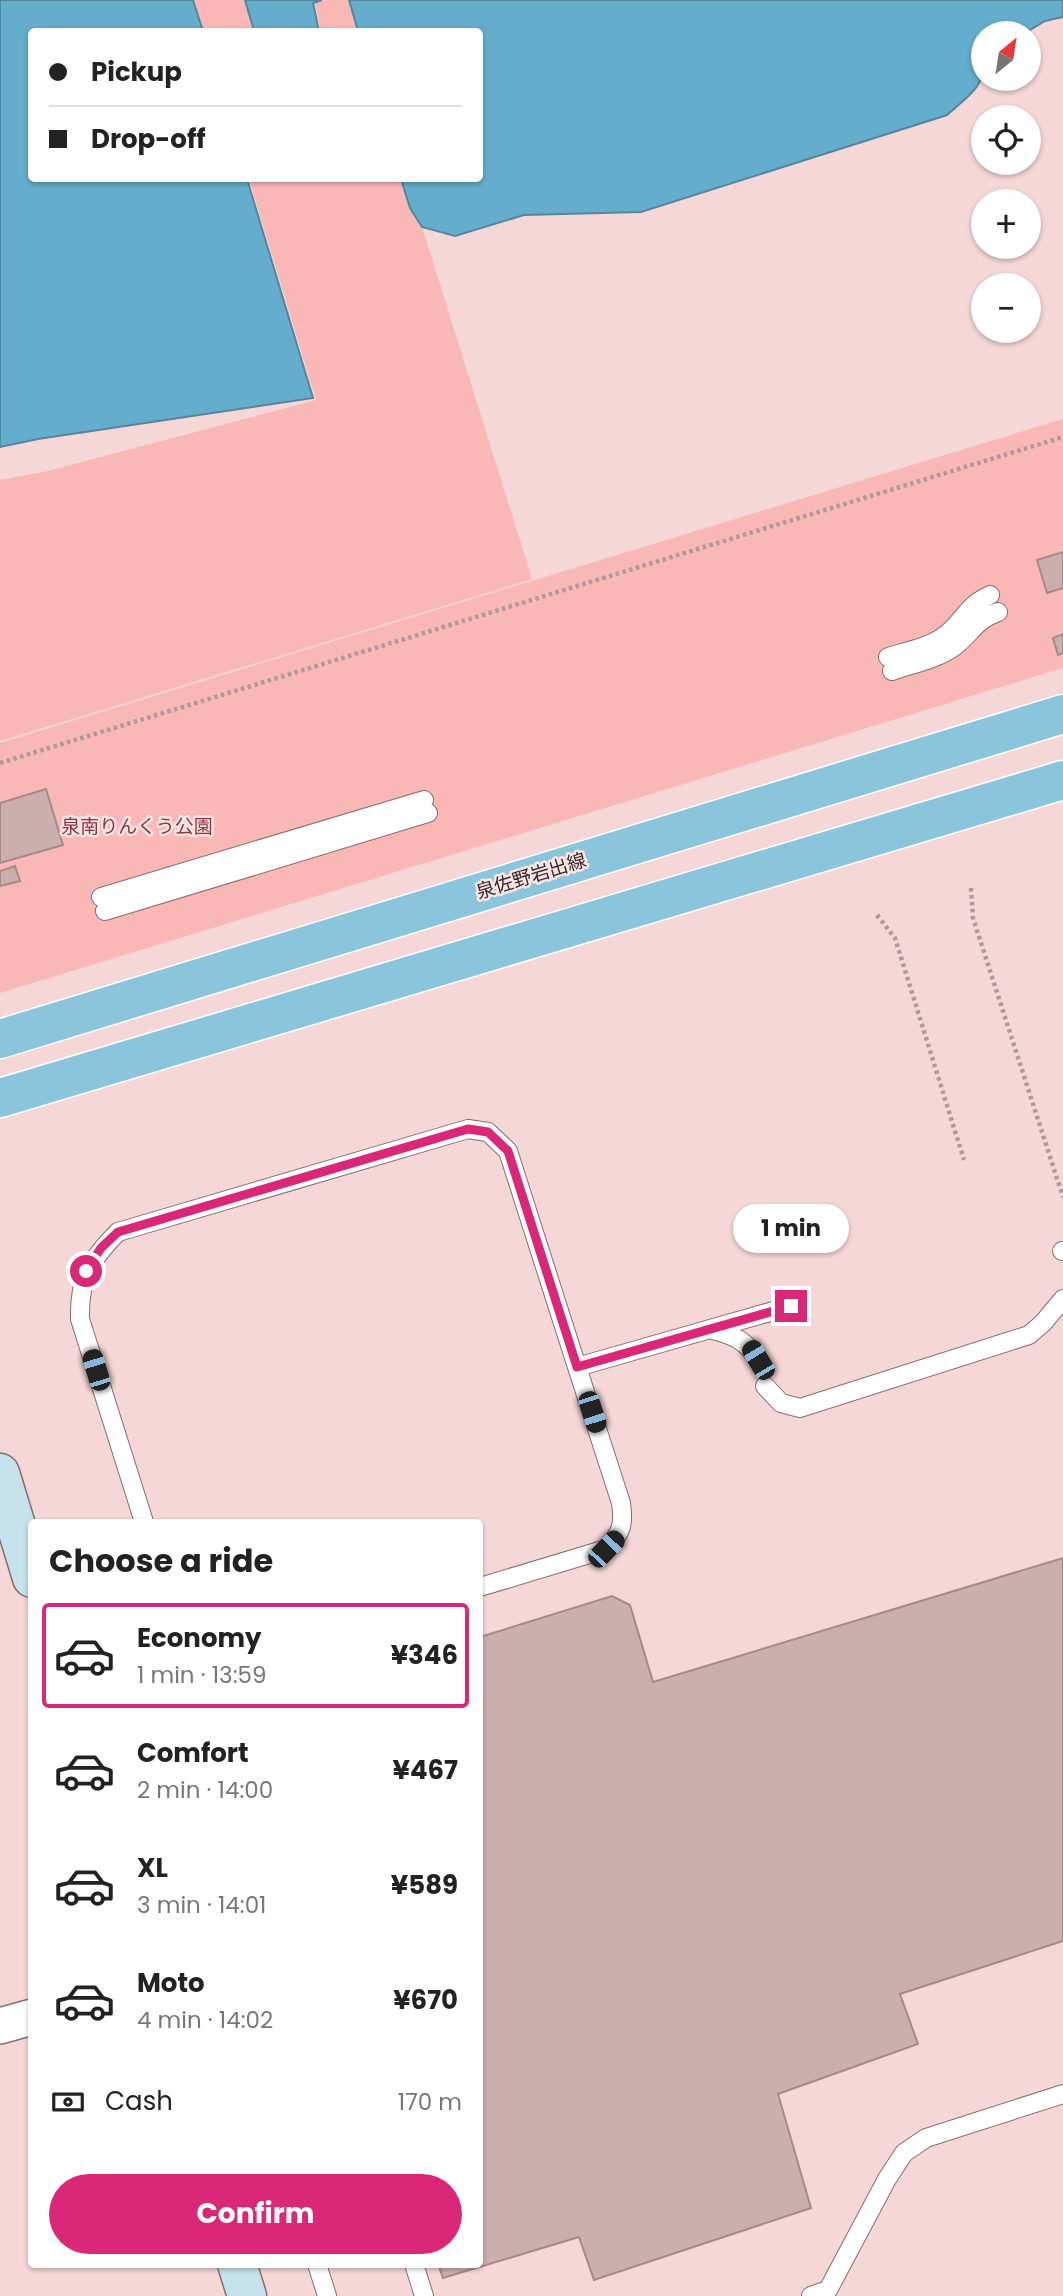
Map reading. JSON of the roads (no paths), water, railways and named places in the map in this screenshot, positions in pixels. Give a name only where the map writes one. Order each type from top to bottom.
[{"type":"main road","name":"泉佐野岩出線","points":[[0,1039],[1063,713]]},
{"type":"main road","points":[[0,1098],[1063,780]]},
{"type":"street","points":[[0,1473],[28,1565]]},
{"type":"street","points":[[0,2026],[28,2018]]},
{"type":"street","points":[[238,2268],[247,2296]]},
{"type":"lane","points":[[990,595],[967,609],[956,625],[940,639],[890,664],[946,653],[981,619],[998,612]]},
{"type":"lane","points":[[103,904],[426,806]]},
{"type":"lane","points":[[143,1519],[80,1319],[79,1297],[86,1271],[101,1248],[118,1232],[468,1129],[488,1132],[508,1151],[621,1503],[624,1521],[617,1537],[606,1549],[483,1586]]},
{"type":"lane","points":[[765,1386],[781,1403],[800,1408],[1029,1335],[1063,1299]]},
{"type":"lane","points":[[577,1367],[791,1306]]},
{"type":"lane","points":[[709,1330],[732,1335],[750,1346],[758,1360]]},
{"type":"lane","points":[[821,2294],[904,2152],[926,2138],[1063,2094]]},
{"type":"lane","points":[[318,2268],[327,2296]]},
{"type":"lane","points":[[415,2268],[424,2296]]},
{"type":"water","points":[[0,0],[193,0],[202,28],[28,28],[28,182],[248,182],[313,398],[0,447]]},
{"type":"water","points":[[245,0],[322,0],[313,3],[318,28],[253,28]]},
{"type":"water","points":[[349,0],[1063,0],[1063,17],[1041,23],[1041,21],[971,21],[973,91],[947,115],[641,212],[524,215],[455,236],[422,227],[410,208],[402,182],[483,182],[483,28],[357,28]]},
{"type":"park label","name":"泉南りんくう公園","points":[[137,826]]}]
